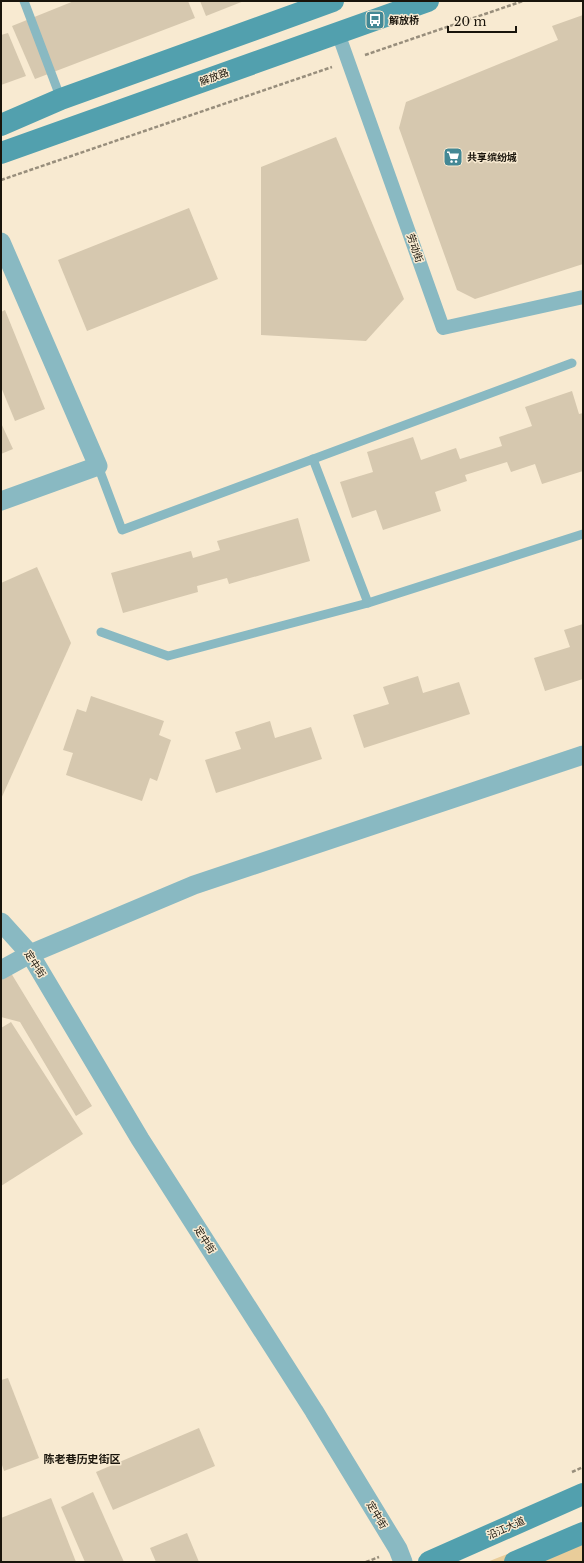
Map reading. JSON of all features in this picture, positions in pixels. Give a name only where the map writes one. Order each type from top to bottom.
[{"type":"main road","points":[[1,125],[61,100],[333,1]]},
{"type":"main road","name":"解放路","points":[[1,153],[428,1]]},
{"type":"main road","name":"沿江大道","points":[[429,1562],[583,1494]]},
{"type":"main road","points":[[515,1562],[583,1533]]},
{"type":"street","name":"劳动街","points":[[338,33],[443,328],[583,297]]},
{"type":"street","points":[[1,242],[98,466],[1,501]]},
{"type":"street","points":[[1,970],[30,954],[194,885],[583,755]]},
{"type":"street","name":"定中街","points":[[1,922],[30,954],[140,1139],[314,1411],[398,1549],[403,1562]]},
{"type":"lane","points":[[24,1],[61,100]]},
{"type":"lane","points":[[98,466],[122,530],[572,364]]},
{"type":"lane","points":[[313,459],[368,603]]},
{"type":"lane","points":[[101,632],[168,656],[368,603],[583,534]]},
{"type":"path","points":[[1,180],[523,1]]},
{"type":"shaded area","points":[[583,1524],[583,1562],[487,1562]]},
{"type":"building","points":[[74,1],[188,1],[195,18],[35,79],[12,26]]},
{"type":"building","points":[[200,1],[244,1],[206,16]]},
{"type":"building","name":"共享缤纷城","points":[[583,15],[583,264],[475,299],[457,290],[399,128],[406,102],[558,40],[552,26]]},
{"type":"building","points":[[8,33],[26,76],[1,85],[1,35]]},
{"type":"building","points":[[336,137],[404,299],[366,341],[261,335],[261,167]]},
{"type":"building","points":[[189,208],[218,279],[87,331],[58,260]]},
{"type":"building","points":[[5,310],[45,409],[15,421],[1,387],[1,312]]},
{"type":"building","points":[[572,391],[579,414],[583,413],[583,471],[542,484],[535,464],[511,472],[507,462],[465,475],[467,481],[435,492],[441,511],[383,530],[376,510],[352,518],[340,482],[373,472],[367,452],[413,437],[421,460],[456,448],[460,459],[502,446],[499,437],[532,426],[525,407]]},
{"type":"building","points":[[1,423],[13,449],[1,454]]},
{"type":"building","points":[[298,518],[310,561],[229,584],[227,578],[197,586],[198,592],[123,613],[111,573],[191,551],[193,558],[220,550],[217,541]]},
{"type":"building","points":[[37,567],[71,643],[1,799],[1,583]]},
{"type":"building","points":[[583,624],[583,679],[545,691],[534,658],[570,647],[564,630]]},
{"type":"building","points":[[418,676],[423,693],[459,682],[470,714],[364,748],[353,715],[389,704],[383,687]]},
{"type":"building","points":[[91,696],[164,721],[159,735],[171,740],[157,781],[150,778],[142,801],[66,775],[73,753],[63,750],[77,709],[86,712]]},
{"type":"building","points":[[270,721],[275,738],[311,727],[322,759],[216,793],[205,760],[241,749],[235,732]]},
{"type":"building","points":[[11,973],[92,1106],[76,1116],[20,1022],[1,1017],[1,978]]},
{"type":"building","points":[[11,1022],[83,1134],[1,1186],[1,1028]]},
{"type":"building","points":[[8,1378],[39,1458],[4,1471],[1,1462],[1,1380]]},
{"type":"building","points":[[199,1428],[215,1466],[113,1510],[96,1472]]},
{"type":"building","points":[[93,1492],[124,1562],[85,1562],[61,1507]]},
{"type":"building","points":[[51,1498],[76,1562],[1,1562],[1,1518]]},
{"type":"building","points":[[187,1533],[199,1562],[156,1562],[150,1548]]},
{"type":"place","name":"解放桥","points":[[375,20]]},
{"type":"place","name":"共享缤纷城","points":[[453,157]]},
{"type":"district","name":"陈老巷历史街区","points":[[82,1459]]}]
